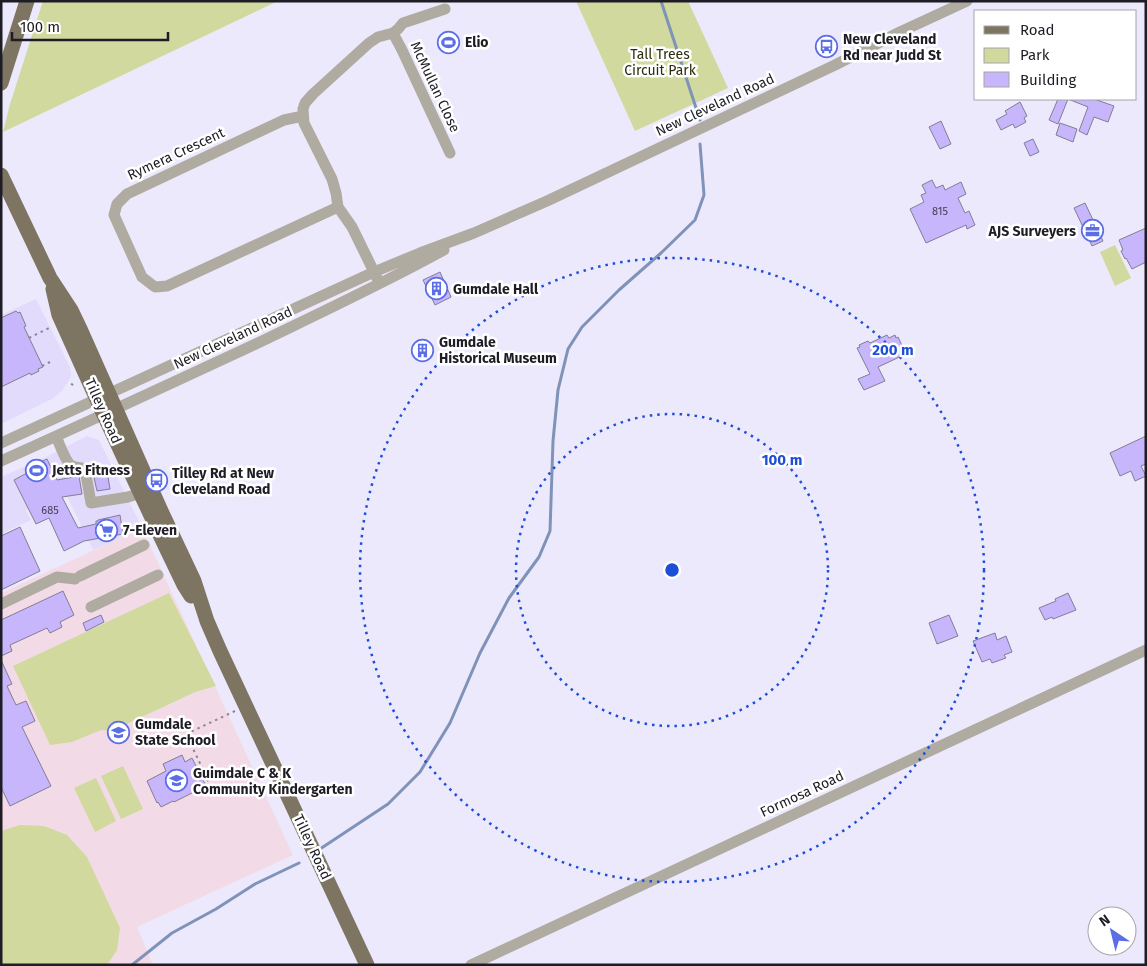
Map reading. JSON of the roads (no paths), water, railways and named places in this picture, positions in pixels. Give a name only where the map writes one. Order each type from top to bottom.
[{"type":"main road","points":[[1,83],[27,1]]},
{"type":"main road","name":"Tilley Road","points":[[1,175],[50,278],[71,310],[141,493],[178,573],[207,621],[367,965]]},
{"type":"main road","name":"Tilley Road","points":[[110,412],[194,580],[207,621]]},
{"type":"street","name":"New Cleveland Road","points":[[1,461],[380,285],[474,234],[965,2]]},
{"type":"street","points":[[380,285],[352,227],[338,207],[332,179],[307,130],[303,109],[305,103],[313,94],[369,43],[378,37],[393,33],[403,23],[445,9]]},
{"type":"street","name":"McMullan Close","points":[[393,33],[450,153]]},
{"type":"street","name":"Rymera Crescent","points":[[303,116],[284,120],[127,194],[117,204],[114,215],[142,278],[155,287],[167,286],[338,207]]},
{"type":"street","name":"New Cleveland Road","points":[[1,443],[374,272],[474,234]]},
{"type":"street","points":[[56,436],[69,464],[73,467],[85,469],[91,503],[141,493]]},
{"type":"street","points":[[1,604],[57,577],[78,577],[144,545]]},
{"type":"street","points":[[92,607],[158,575]]},
{"type":"street","name":"Formosa Road","points":[[471,965],[1146,650]]},
{"type":"waterway","points":[[661,1],[700,120]]},
{"type":"waterway","points":[[320,849],[388,804],[420,772],[450,723],[480,653],[509,598],[539,557],[550,531],[553,441],[558,390],[568,349],[582,327],[695,220],[704,195],[700,144]]},
{"type":"waterway","points":[[132,965],[172,933],[216,909],[255,884],[299,863]]},
{"type":"place","name":"Elio","points":[[449,42]]},
{"type":"place","name":"New Cleveland Rd near Judd St","points":[[827,47]]},
{"type":"place","name":"AJS Surveyers","points":[[1092,231]]},
{"type":"place","name":"Gumdale Hall","points":[[437,289]]},
{"type":"place","name":"Gumdale Historical Museum","points":[[423,350]]},
{"type":"place","name":"Jetts Fitness","points":[[36,470]]},
{"type":"place","name":"Tilley Rd at New Cleveland Road","points":[[156,481]]},
{"type":"place","name":"7-Eleven","points":[[107,530]]},
{"type":"place","name":"Gumdale State School","points":[[119,732]]},
{"type":"place","name":"Guimdale C & K Community Kindergarten","points":[[177,781]]},
{"type":"park label","name":"Tall Trees Circuit Park","points":[[660,62]]}]
